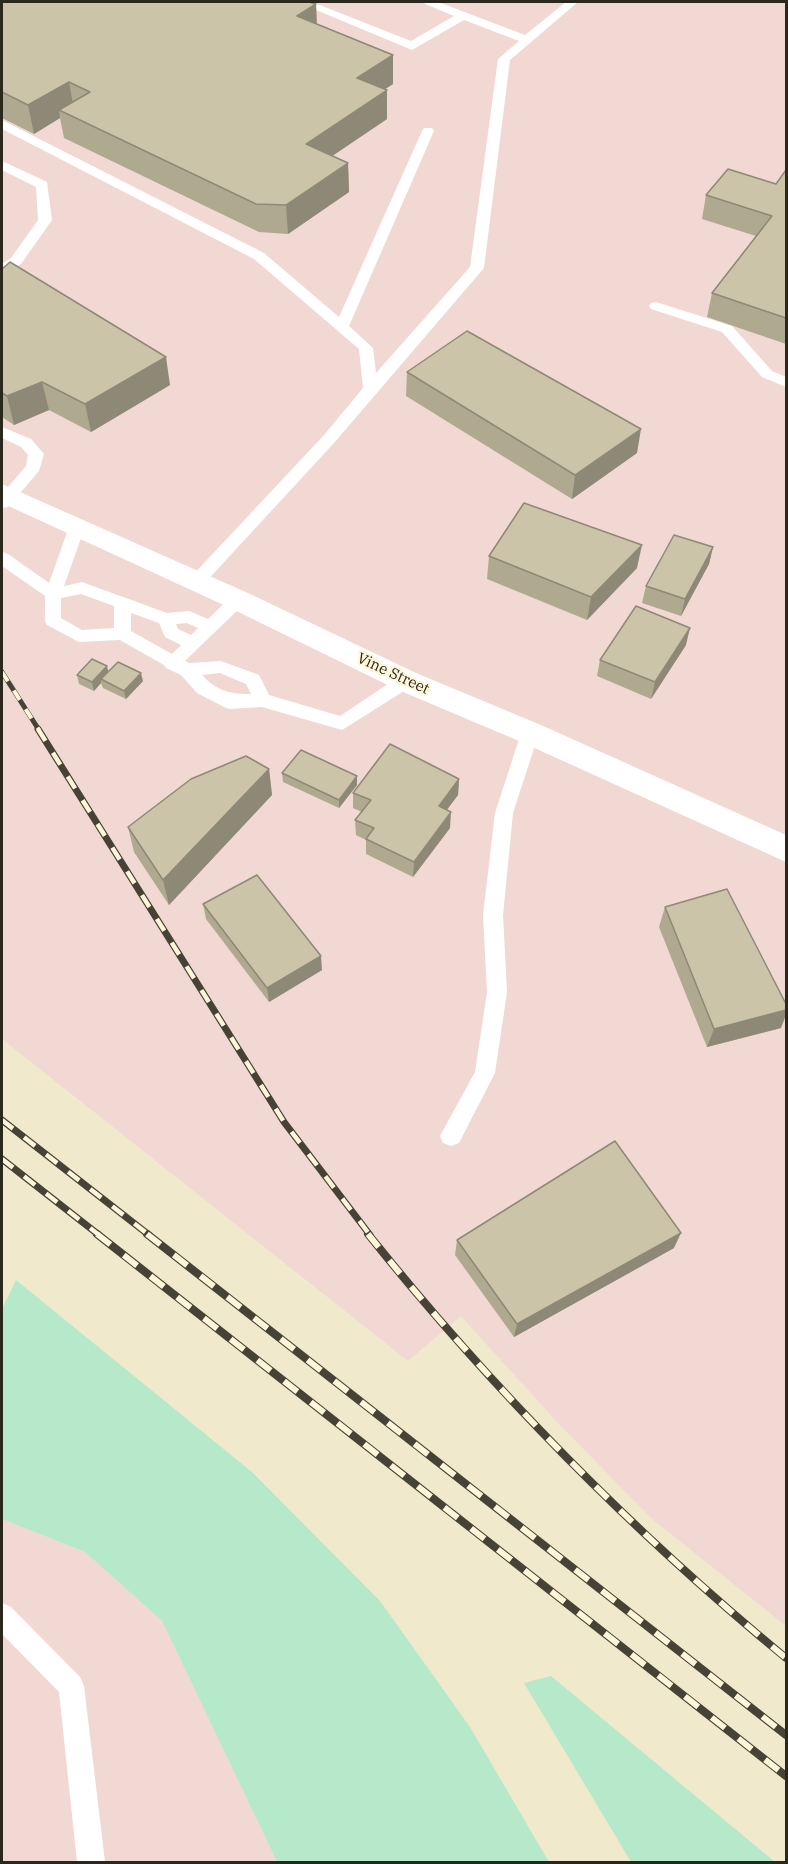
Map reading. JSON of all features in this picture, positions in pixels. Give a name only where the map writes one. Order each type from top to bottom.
[{"type":"main road","name":"Vine Street","points":[[3,497],[77,527],[238,600],[406,681],[530,733],[786,849]]},
{"type":"lane","points":[[303,2],[412,46],[464,15]]},
{"type":"lane","points":[[429,2],[527,40]]},
{"type":"lane","points":[[197,581],[329,439],[369,389],[477,268],[504,59],[572,2]]},
{"type":"lane","points":[[2,124],[259,255],[366,348],[369,389]]},
{"type":"lane","points":[[342,327],[428,131]]},
{"type":"lane","points":[[2,165],[42,185],[45,220],[16,261],[2,270]]},
{"type":"lane","points":[[656,306],[727,329],[767,374],[786,382]]},
{"type":"lane","points":[[2,432],[26,443],[36,453],[34,467],[3,497]]},
{"type":"lane","points":[[77,527],[53,594],[53,621],[79,636],[123,634],[180,667],[203,688],[230,702],[262,700],[342,723],[406,681]]},
{"type":"lane","points":[[2,558],[53,594],[82,588],[166,619],[189,617],[210,627]]},
{"type":"lane","points":[[180,667],[193,643],[238,600]]},
{"type":"lane","points":[[122,603],[123,634]]},
{"type":"lane","points":[[166,619],[171,633],[193,643]]},
{"type":"lane","points":[[180,667],[221,667],[253,680],[262,700]]},
{"type":"lane","points":[[451,1136],[485,1073],[496,992],[493,915],[504,813],[530,733]]},
{"type":"lane","points":[[2,1616],[71,1686],[91,1863]]},
{"type":"shaded area","points":[[2,2],[786,2],[786,1626],[651,1518],[556,1421],[461,1316],[408,1361],[2,1039]]},
{"type":"shaded area","points":[[2,1519],[85,1552],[162,1621],[277,1862],[2,1862]]},
{"type":"green space","points":[[16,1280],[252,1472],[380,1601],[470,1727],[549,1862],[277,1862],[162,1621],[85,1552],[2,1519],[2,1309]]},
{"type":"green space","points":[[551,1676],[775,1862],[631,1862],[524,1683]]},
{"type":"building","points":[[2,2],[309,2],[316,4],[297,16],[393,55],[357,78],[387,90],[306,144],[348,163],[286,205],[256,204],[59,110],[90,92],[69,82],[28,105],[2,92]]},
{"type":"building","points":[[728,169],[776,184],[786,170],[786,318],[712,293],[772,216],[706,195]]},
{"type":"building","points":[[10,262],[166,357],[85,404],[42,382],[7,396],[2,393],[2,269]]},
{"type":"building","points":[[467,331],[641,429],[575,475],[407,372]]},
{"type":"building","points":[[524,503],[642,545],[591,597],[489,556]]},
{"type":"building","points":[[674,535],[713,547],[685,599],[646,586]]},
{"type":"building","points":[[636,606],[690,628],[655,682],[600,660]]},
{"type":"building","points":[[92,659],[107,666],[92,682],[77,675]]},
{"type":"building","points":[[118,662],[141,673],[124,691],[101,679]]},
{"type":"building","points":[[390,744],[459,779],[439,806],[451,812],[414,862],[366,839],[374,828],[355,820],[371,800],[353,793]]},
{"type":"building","points":[[301,750],[357,776],[339,800],[282,773]]},
{"type":"building","points":[[246,756],[269,769],[163,880],[128,827],[191,779]]},
{"type":"building","points":[[257,875],[321,956],[267,988],[203,904]]},
{"type":"building","points":[[727,889],[786,1004],[786,1010],[714,1029],[665,907]]},
{"type":"building","points":[[615,1141],[681,1233],[517,1324],[457,1240]]},
{"type":"railway","points":[[2,672],[39,730]]},
{"type":"railway","points":[[38,729],[284,1122],[370,1235]]},
{"type":"railway","points":[[2,1120],[149,1235]]},
{"type":"railway","points":[[2,1159],[99,1235]]},
{"type":"railway","points":[[97,1234],[786,1776]]},
{"type":"railway","points":[[147,1234],[786,1735]]},
{"type":"railway","points":[[368,1234],[464,1348],[566,1457],[674,1560],[786,1658]]}]
